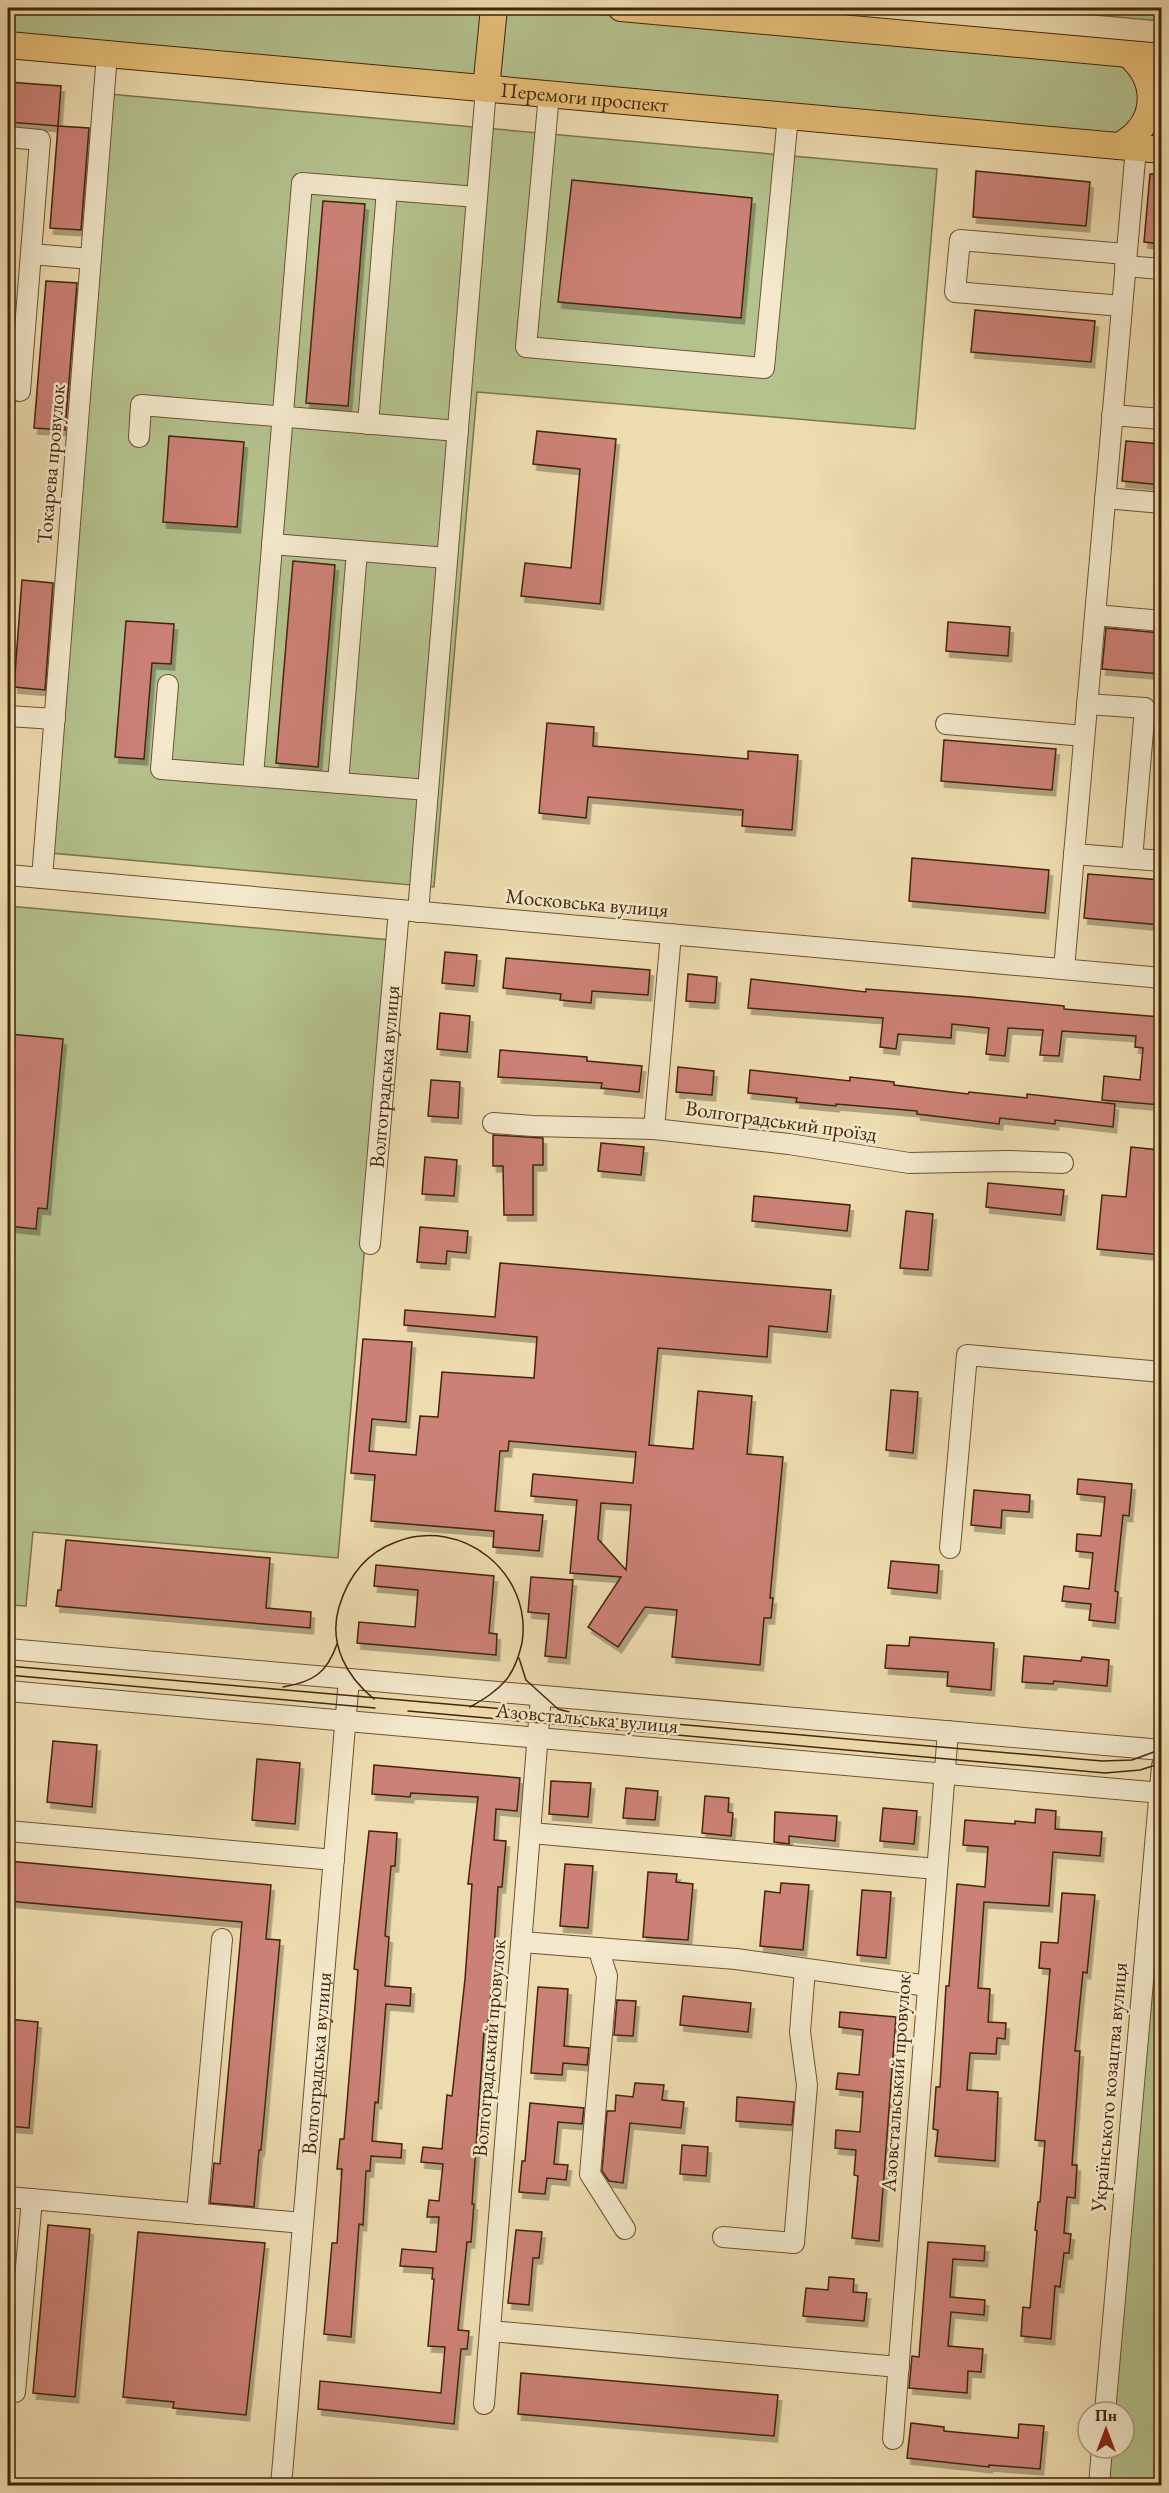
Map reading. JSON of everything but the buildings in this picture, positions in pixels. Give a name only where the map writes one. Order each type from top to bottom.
[{"type":"main road","points":[[486,88],[494,8]]},
{"type":"main road","points":[[621,8],[1161,57]]},
{"type":"main road","name":"Перемоги проспект","points":[[8,45],[1161,150]]},
{"type":"main road","points":[[1128,54],[1146,75],[1151,103],[1141,129],[1128,147]]},
{"type":"street","name":"Токарева провулок","points":[[42,878],[107,54]]},
{"type":"street","name":"Волгоградська вулиця","points":[[370,1244],[408,911],[428,790],[486,88]]},
{"type":"street","points":[[549,94],[526,347],[764,368],[788,116]]},
{"type":"street","points":[[8,137],[40,140],[20,391]]},
{"type":"street","points":[[1064,969],[1126,260],[1128,147]]},
{"type":"street","points":[[253,776],[302,183],[477,197]]},
{"type":"street","points":[[368,424],[387,190]]},
{"type":"street","points":[[1122,306],[955,291],[960,240],[1126,260],[1161,269]]},
{"type":"street","points":[[31,254],[91,259]]},
{"type":"street","points":[[139,437],[141,405],[458,431]]},
{"type":"street","points":[[1112,415],[1161,419]]},
{"type":"street","points":[[1105,498],[1161,503]]},
{"type":"street","points":[[272,544],[447,558]]},
{"type":"street","points":[[338,783],[357,551]]},
{"type":"street","points":[[1095,615],[1161,621]]},
{"type":"street","points":[[168,686],[161,768],[428,790]]},
{"type":"street","points":[[1087,704],[1145,708],[1132,859]]},
{"type":"street","points":[[8,716],[55,719]]},
{"type":"street","points":[[946,724],[1084,736]]},
{"type":"street","points":[[1074,854],[1161,861]]},
{"type":"street","name":"Московська вулиця","points":[[8,875],[1161,978]]},
{"type":"street","points":[[654,1129],[671,934]]},
{"type":"street","name":"Волгоградський проїзд","points":[[493,1123],[654,1129],[789,1144],[909,1163],[1008,1161],[1063,1163]]},
{"type":"street","points":[[950,1548],[967,1355],[1161,1372]]},
{"type":"street","name":"Азовстальська вулиця","points":[[8,1649],[1161,1750]]},
{"type":"street","name":"Волгоградська вулиця","points":[[281,2486],[349,1679]]},
{"type":"street","name":"Азовстальська вулиця","points":[[8,1691],[1160,1793]]},
{"type":"street","name":"Волгоградський провулок","points":[[484,2404],[542,1696]]},
{"type":"street","name":"Азовстальський провулок","points":[[893,2439],[948,1731]]},
{"type":"street","name":"Українського козацтва вулиця","points":[[1106,2400],[1161,1766]]},
{"type":"street","points":[[8,1831],[334,1860]]},
{"type":"street","points":[[531,1833],[937,1869]]},
{"type":"street","points":[[197,2214],[222,1939]]},
{"type":"street","points":[[522,1942],[736,1959],[928,1986]]},
{"type":"street","points":[[598,1948],[607,1976],[590,2174],[625,2229]]},
{"type":"street","points":[[723,2237],[794,2243],[807,2085],[800,2032],[805,1969]]},
{"type":"street","points":[[8,2197],[303,2223]]},
{"type":"street","points":[[15,2392],[32,2199]]},
{"type":"street","points":[[490,2331],[898,2367]]},
{"type":"street","points":[[1099,2486],[1101,2460]]},
{"type":"green space","points":[[8,8],[527,8],[1161,65],[1161,141],[8,36]]},
{"type":"green space","points":[[1017,8],[1161,8],[1161,21]]},
{"type":"green space","points":[[109,94],[937,169],[915,429],[477,392],[434,887],[50,853]]},
{"type":"green space","points":[[8,906],[391,940],[338,1558],[33,1532],[26,1606],[8,1605]]},
{"type":"green space","points":[[1161,1837],[1162,2457],[1159,2485],[1104,2486],[1106,2460],[1136,2460],[1136,2400],[1111,2400]]},
{"type":"tram line","points":[[374,1699],[348,1670],[338,1647],[336,1621],[347,1586],[367,1559],[385,1547],[421,1536],[445,1537],[468,1544],[488,1556],[504,1573],[516,1594],[522,1617],[522,1643],[512,1671],[498,1688],[470,1707]]},
{"type":"tram line","points":[[283,1687],[318,1675],[329,1662],[337,1644]]},
{"type":"tram line","points":[[519,1658],[526,1680],[558,1709],[569,1712]]},
{"type":"tram line","points":[[8,1666],[1102,1761],[1132,1760],[1162,1749]]},
{"type":"tram line","points":[[8,1675],[375,1708]]},
{"type":"tram line","points":[[408,1711],[1105,1773],[1140,1770],[1162,1763]]}]
